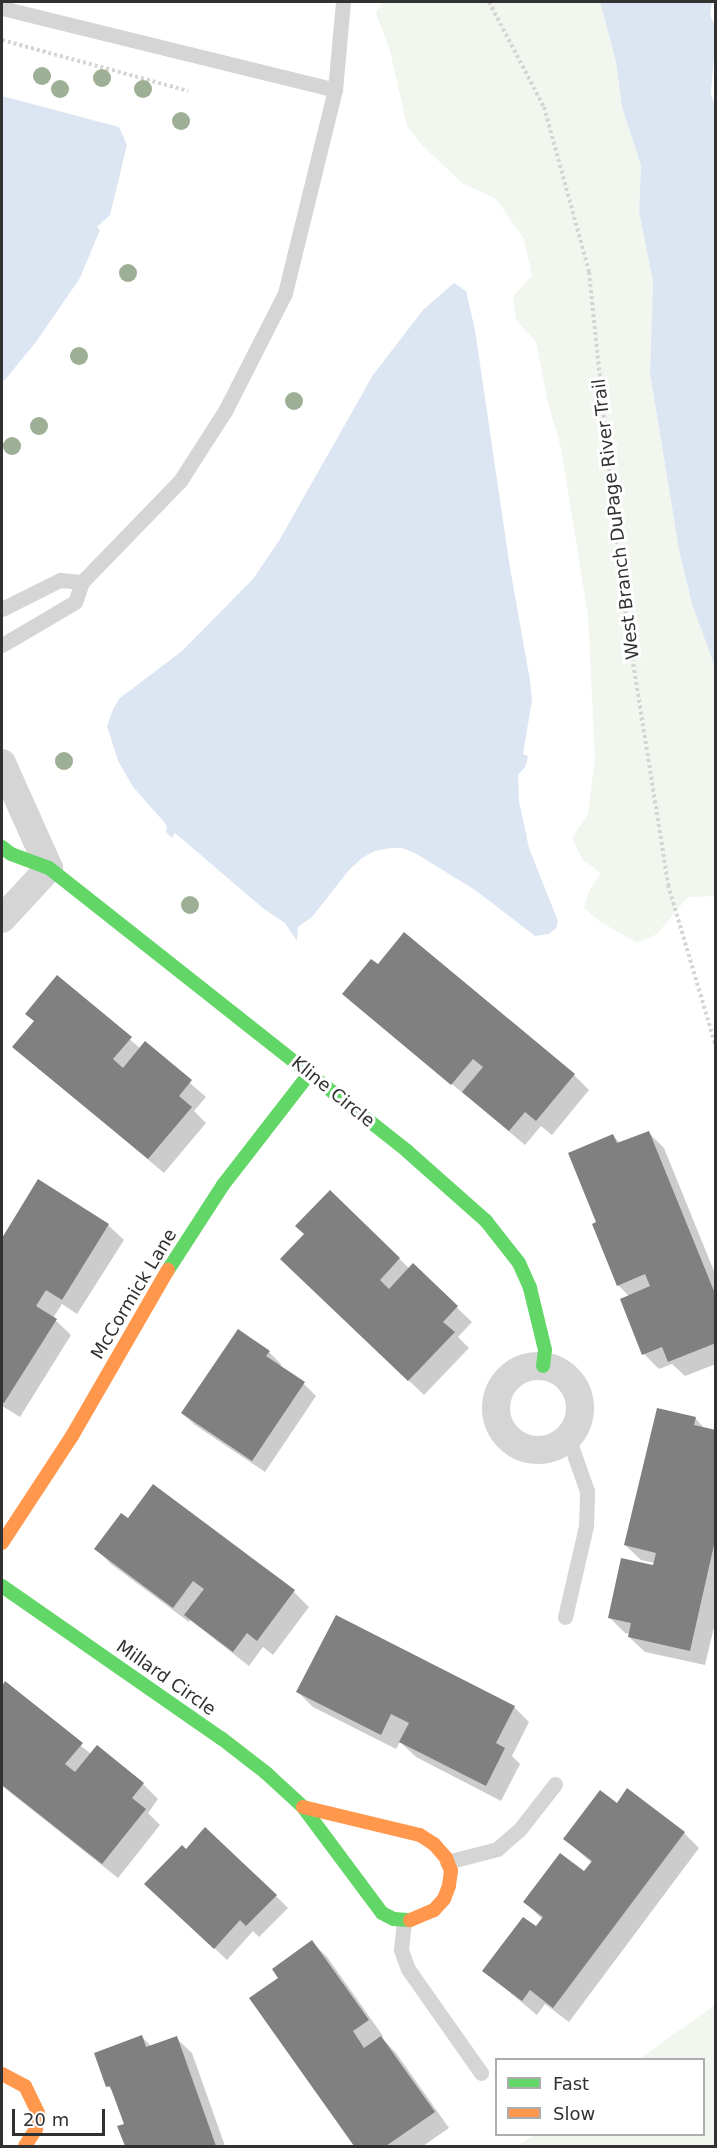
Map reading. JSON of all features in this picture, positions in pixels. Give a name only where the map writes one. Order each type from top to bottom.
[{"type":"street","name":"Kline Circle","points":[[2,763],[49,868]]},
{"type":"street","name":"Kline Circle","points":[[2,847],[10,854],[49,868],[310,1073],[453,1191],[505,1242],[519,1263],[530,1288],[543,1340],[543,1366]]},
{"type":"street","points":[[2,919],[49,868]]},
{"type":"street","name":"McCormick Lane","points":[[2,1543],[72,1436],[183,1245],[223,1185],[310,1073]]},
{"type":"street","points":[[543,1366],[559,1371],[568,1379],[577,1392],[580,1414],[568,1437],[545,1450],[531,1450],[519,1446],[500,1427],[496,1402],[507,1379],[517,1371],[543,1366]]},
{"type":"street","name":"Millard Circle","points":[[2,1586],[221,1738],[303,1807],[369,1899],[382,1913],[404,1921]]},
{"type":"street","name":"Millard Circle","points":[[303,1807],[420,1835],[434,1844],[447,1862]]},
{"type":"street","points":[[404,1921],[421,1917],[434,1910],[444,1899],[451,1871],[447,1862]]},
{"type":"street","points":[[2,2074],[25,2086],[33,2098],[38,2113],[36,2129],[25,2146]]},
{"type":"lane","points":[[2,645],[75,602],[82,582],[180,481],[225,411],[285,293],[335,90],[343,2]]},
{"type":"lane","points":[[2,8],[335,90]]},
{"type":"lane","points":[[2,609],[60,580],[82,582]]},
{"type":"lane","points":[[565,1617],[586,1526],[587,1491],[568,1437]]},
{"type":"lane","points":[[447,1862],[497,1849],[520,1829],[555,1784]]},
{"type":"lane","points":[[404,1921],[400,1950],[408,1969],[481,2073]]},
{"type":"path","name":"West Branch DuPage River Trail","points":[[489,2],[544,107],[589,272],[622,593],[668,885],[716,1047]]},
{"type":"path","points":[[2,40],[188,91]]},
{"type":"shaded area","points":[[382,2],[600,2],[616,62],[622,107],[641,165],[639,212],[653,282],[650,373],[679,550],[692,604],[716,667],[715,896],[688,897],[657,934],[637,943],[599,921],[584,908],[590,889],[601,873],[582,859],[572,838],[588,814],[595,758],[588,616],[561,448],[548,403],[536,342],[516,320],[513,296],[532,276],[524,239],[496,199],[462,183],[423,146],[407,126],[390,51],[376,13]]},
{"type":"shaded area","points":[[600,2],[712,2],[710,14],[716,29],[711,94],[716,109],[715,667],[692,604],[679,550],[650,373],[653,282],[639,212],[641,165],[622,107],[616,62]]},
{"type":"shaded area","points":[[2,96],[119,127],[127,145],[110,215],[97,227],[100,230],[80,278],[36,342],[4,381],[2,380]]},
{"type":"shaded area","points":[[454,283],[466,291],[475,330],[510,568],[530,680],[532,700],[523,754],[528,756],[526,766],[518,775],[519,801],[529,848],[558,921],[556,928],[549,934],[535,936],[475,890],[415,853],[402,848],[391,848],[375,851],[362,858],[349,870],[312,917],[298,927],[297,941],[285,923],[264,909],[175,833],[172,838],[166,832],[167,827],[164,822],[133,787],[118,761],[107,726],[120,698],[182,651],[253,579],[280,539],[373,375],[423,310]]},
{"type":"shaded area","points":[[715,2005],[715,2146],[517,2146],[532,2136],[705,2136],[705,2058],[640,2058]]},
{"type":"building","points":[[404,932],[575,1074],[536,1121],[525,1112],[509,1131],[462,1092],[483,1067],[473,1059],[451,1085],[342,994],[371,959],[378,964]]},
{"type":"building","points":[[57,975],[132,1037],[113,1059],[123,1068],[145,1041],[192,1080],[179,1096],[192,1107],[148,1159],[12,1047],[34,1021],[25,1014]]},
{"type":"building","points":[[649,1131],[716,1296],[716,1343],[668,1362],[662,1347],[642,1355],[620,1299],[650,1286],[645,1274],[617,1286],[592,1224],[596,1222],[568,1153],[613,1134],[617,1143]]},
{"type":"building","points":[[38,1179],[109,1224],[62,1300],[46,1290],[36,1306],[57,1319],[4,1403],[2,1402],[2,1238]]},
{"type":"building","points":[[330,1190],[400,1258],[380,1280],[389,1289],[413,1263],[458,1306],[443,1322],[455,1332],[408,1381],[280,1259],[304,1234],[295,1226]]},
{"type":"building","points":[[238,1329],[270,1351],[266,1356],[305,1382],[252,1461],[181,1413]]},
{"type":"building","points":[[657,1408],[696,1417],[694,1425],[716,1430],[716,1536],[690,1651],[628,1637],[631,1623],[608,1618],[621,1558],[653,1565],[656,1553],[624,1545]]},
{"type":"building","points":[[153,1484],[295,1590],[257,1641],[247,1633],[233,1652],[184,1615],[204,1589],[193,1581],[173,1608],[94,1549],[121,1513],[128,1518]]},
{"type":"building","points":[[336,1615],[515,1706],[496,1743],[505,1748],[486,1786],[399,1742],[409,1723],[391,1714],[381,1735],[296,1692]]},
{"type":"building","points":[[5,1681],[83,1743],[65,1764],[75,1772],[97,1745],[144,1783],[132,1798],[146,1809],[102,1864],[2,1785],[2,1686]]},
{"type":"building","points":[[627,1788],[685,1832],[553,2008],[530,1990],[522,2001],[482,1971],[523,1917],[536,1926],[543,1917],[523,1902],[560,1853],[584,1871],[592,1861],[563,1839],[600,1790],[617,1803]]},
{"type":"building","points":[[205,1827],[277,1895],[246,1926],[240,1920],[214,1949],[144,1884],[182,1845],[186,1849]]},
{"type":"building","points":[[312,1940],[369,2020],[353,2031],[364,2048],[381,2036],[435,2112],[386,2146],[354,2146],[249,1998],[278,1978],[272,1969]]},
{"type":"building","points":[[142,2035],[146,2047],[177,2036],[216,2146],[125,2146],[117,2126],[124,2124],[110,2086],[106,2087],[94,2053]]},
{"type":"traffic: fast","points":[[2,847],[11,854],[49,868],[407,1151],[486,1221],[519,1263],[530,1288],[545,1350],[543,1366]]},
{"type":"traffic: fast","points":[[168,1270],[223,1185],[310,1073]]},
{"type":"traffic: fast","points":[[2,1586],[221,1738],[265,1772],[303,1807],[382,1913],[394,1919],[410,1920]]},
{"type":"traffic: slow","points":[[2,1543],[72,1436],[168,1270]]},
{"type":"traffic: slow","points":[[303,1807],[420,1835],[434,1844],[446,1858],[451,1871],[449,1886],[444,1899],[434,1910],[410,1920]]},
{"type":"traffic: slow","points":[[2,2074],[25,2086],[38,2113],[36,2129],[25,2146]]}]
